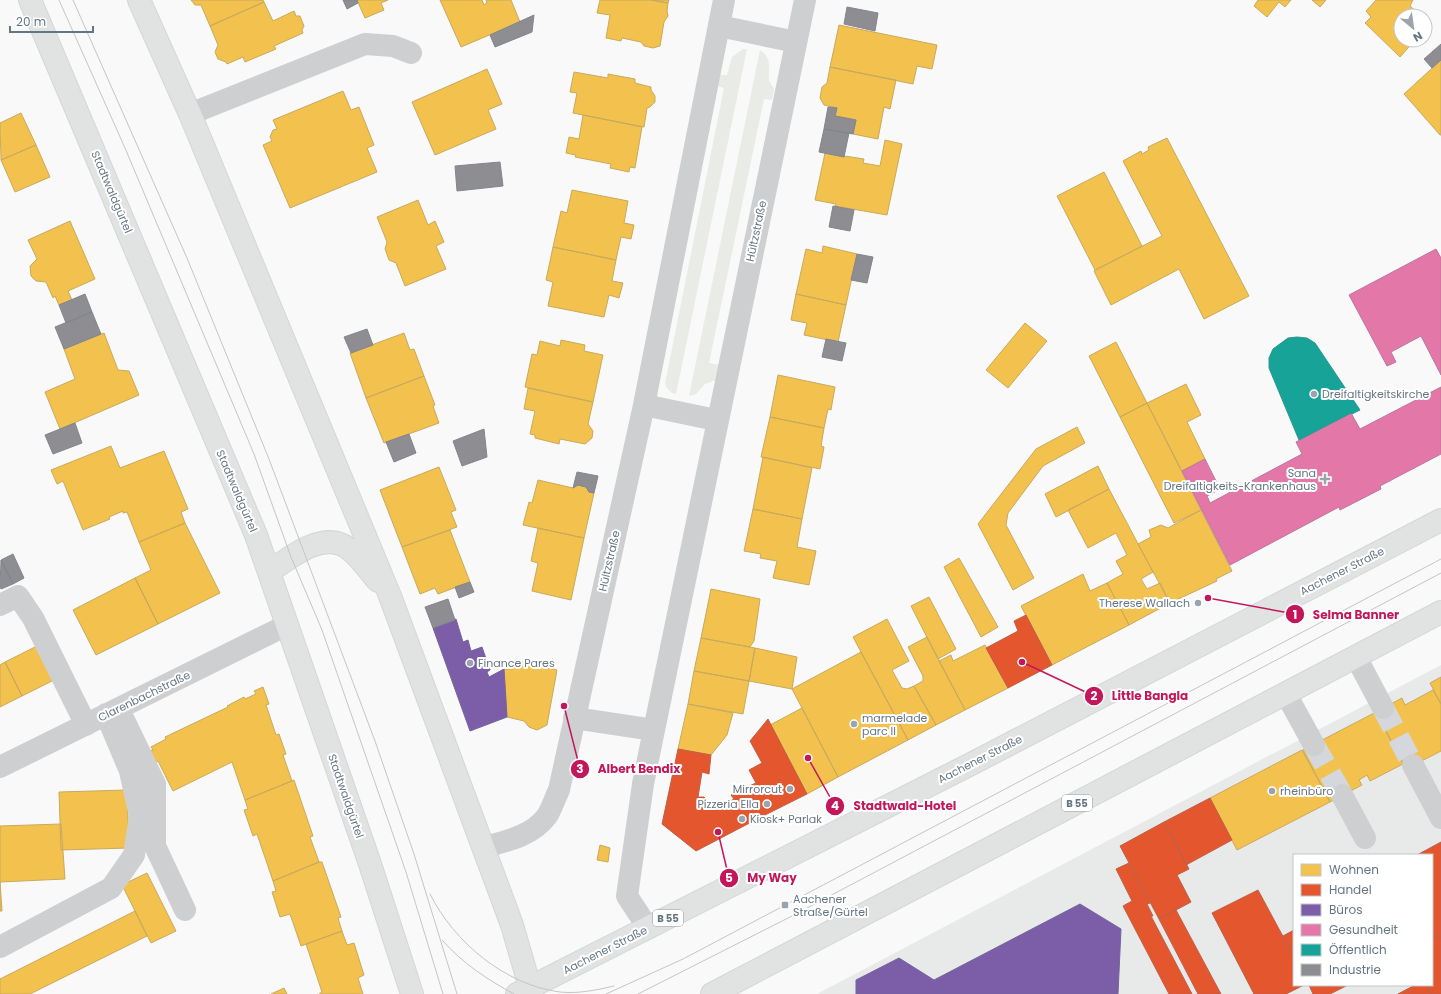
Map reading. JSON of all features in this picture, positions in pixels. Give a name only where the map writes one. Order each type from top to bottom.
[{"type":"main road","name":"Stadtwaldgürtel","points":[[30,0],[247,514],[269,572],[370,864],[412,994]]},
{"type":"main road","points":[[140,0],[190,114],[390,596],[512,925],[526,992]]},
{"type":"main road","name":"Aachener Straße","points":[[526,992],[648,928],[973,763],[1441,520]]},
{"type":"main road","points":[[269,572],[302,550],[330,542],[349,548],[390,596]]},
{"type":"main road","name":"B 55","points":[[712,994],[1441,612]]},
{"type":"street","name":"Hültzstraße","points":[[484,847],[522,836],[534,828],[547,816],[559,790],[644,405],[724,0]]},
{"type":"street","name":"Hültzstraße","points":[[648,928],[627,896],[643,784],[716,420],[804,0]]},
{"type":"street","points":[[719,26],[796,42]]},
{"type":"street","points":[[190,114],[365,44],[393,46],[412,53]]},
{"type":"street","points":[[644,405],[716,420]]},
{"type":"street","points":[[0,605],[18,596],[33,618],[86,725]]},
{"type":"street","name":"Clarenbachstraße","points":[[0,767],[287,625]]},
{"type":"street","points":[[1356,657],[1382,708]]},
{"type":"street","points":[[1286,694],[1314,745]]},
{"type":"street","points":[[112,711],[155,784],[155,846],[186,910]]},
{"type":"street","points":[[0,947],[111,888],[134,855],[140,816],[130,771],[112,711]]},
{"type":"street","points":[[574,718],[654,730]]},
{"type":"street","points":[[1413,765],[1441,818]]},
{"type":"street","points":[[1342,795],[1365,838]]},
{"type":"shaded area","points":[[743,49],[747,49],[676,394],[672,393],[665,384],[724,88],[717,86],[719,75],[727,75],[732,57]]},
{"type":"shaded area","points":[[760,50],[767,57],[769,80],[774,89],[772,100],[764,99],[709,363],[719,365],[716,380],[705,384],[696,394],[689,396]]},
{"type":"shaded area","points":[[1441,665],[1441,994],[817,994]]},
{"type":"building: Wohnen","points":[[191,0],[263,0],[264,2],[210,26],[201,5],[195,5]]},
{"type":"building: Wohnen","points":[[357,0],[388,0],[381,3],[384,10],[365,18]]},
{"type":"building: Wohnen","points":[[440,0],[482,0],[484,5],[487,3],[486,0],[511,0],[520,22],[461,47]]},
{"type":"building: Wohnen","points":[[600,0],[651,0],[668,3],[668,16],[664,22],[660,46],[653,48],[644,46],[641,42],[622,38],[621,41],[606,38],[610,15],[597,13]]},
{"type":"building: Wohnen","points":[[651,0],[669,0],[668,3]]},
{"type":"building: Wohnen","points":[[1258,0],[1291,0],[1285,7],[1279,2],[1267,17],[1254,6]]},
{"type":"building: Wohnen","points":[[1312,0],[1326,0],[1320,7]]},
{"type":"building: Wohnen","points":[[1376,0],[1413,0],[1410,6],[1412,8],[1393,8],[1393,48],[1408,48],[1400,57],[1365,23],[1371,17],[1366,11]]},
{"type":"building: Wohnen","points":[[264,2],[273,21],[294,11],[296,16],[300,16],[304,26],[302,30],[303,33],[274,46],[276,49],[245,62],[243,57],[227,64],[226,62],[218,59],[215,52],[218,45],[210,26]]},
{"type":"building: Wohnen","points":[[839,25],[937,45],[932,69],[917,66],[913,84],[830,67]]},
{"type":"building: Wohnen","points":[[1441,60],[1441,135],[1440,135],[1404,94]]},
{"type":"building: Wohnen","points":[[830,67],[896,80],[890,109],[884,107],[878,139],[853,134],[856,120],[835,116],[837,108],[824,105],[820,98],[822,87],[827,83]]},
{"type":"building: Wohnen","points":[[487,69],[502,104],[488,110],[496,129],[435,155],[412,102]]},
{"type":"building: Wohnen","points":[[574,72],[608,78],[608,74],[635,79],[635,83],[651,87],[651,90],[655,96],[655,102],[647,108],[644,127],[573,113],[577,93],[570,92]]},
{"type":"building: Wohnen","points":[[343,91],[351,110],[359,107],[374,145],[367,148],[377,172],[290,208],[263,145],[272,141],[270,137],[273,130],[277,129],[273,120]]},
{"type":"building: Wohnen","points":[[21,113],[36,145],[1,160],[0,123]]},
{"type":"building: Wohnen","points":[[583,115],[642,127],[635,168],[630,167],[629,172],[610,168],[611,164],[575,157],[576,155],[566,153],[569,137],[579,139]]},
{"type":"building: Wohnen","points":[[1167,138],[1249,296],[1204,319],[1179,269],[1111,305],[1094,271],[1162,236],[1123,161],[1141,151],[1142,154],[1149,150],[1148,147]]},
{"type":"building: Wohnen","points":[[885,140],[902,144],[887,215],[835,206],[836,204],[815,200],[825,153],[864,159],[863,163],[880,166]]},
{"type":"building: Wohnen","points":[[36,145],[50,177],[15,192],[1,160]]},
{"type":"building: Wohnen","points":[[1104,172],[1142,246],[1095,270],[1057,196]]},
{"type":"building: Wohnen","points":[[572,190],[628,201],[624,223],[634,225],[631,239],[621,237],[616,260],[553,247],[561,211],[567,213]]},
{"type":"building: Wohnen","points":[[418,200],[428,225],[435,221],[444,242],[436,246],[446,269],[405,286],[396,263],[389,260],[385,249],[387,242],[377,217]]},
{"type":"building: Wohnen","points":[[70,221],[95,279],[68,291],[72,300],[59,305],[55,296],[53,298],[46,282],[36,281],[31,276],[30,266],[37,259],[28,240]]},
{"type":"building: Wohnen","points":[[823,246],[857,254],[846,305],[796,294],[806,249],[822,253]]},
{"type":"building: Wohnen","points":[[553,247],[616,260],[612,281],[623,283],[619,298],[609,295],[604,317],[548,306],[553,282],[546,280]]},
{"type":"building: Wohnen","points":[[796,294],[846,305],[838,342],[804,335],[807,323],[791,320]]},
{"type":"building: Wohnen","points":[[1025,323],[1047,341],[1008,388],[986,370]]},
{"type":"building: Wohnen","points":[[104,333],[118,370],[129,371],[139,395],[60,429],[45,392],[75,379],[64,349]]},
{"type":"building: Wohnen","points":[[404,333],[410,350],[414,349],[424,376],[366,398],[350,353]]},
{"type":"building: Wohnen","points":[[561,340],[585,345],[584,351],[603,355],[593,402],[525,387],[532,354],[537,355],[540,341],[560,346]]},
{"type":"building: Wohnen","points":[[1116,342],[1147,403],[1120,417],[1089,356]]},
{"type":"building: Wohnen","points":[[778,375],[835,387],[831,410],[828,409],[824,428],[770,417]]},
{"type":"building: Wohnen","points":[[424,376],[435,405],[433,406],[439,423],[384,443],[366,398]]},
{"type":"building: Wohnen","points":[[1186,384],[1201,415],[1187,422],[1205,459],[1182,471],[1147,403]]},
{"type":"building: Wohnen","points":[[528,388],[593,402],[588,424],[593,431],[592,438],[585,444],[560,439],[559,444],[535,438],[535,435],[530,434],[535,411],[524,409]]},
{"type":"building: Wohnen","points":[[1147,403],[1201,510],[1174,523],[1120,417]]},
{"type":"building: Wohnen","points":[[770,417],[824,428],[821,446],[824,447],[820,469],[761,457]]},
{"type":"building: Wohnen","points":[[1077,427],[1085,443],[1043,466],[1008,513],[1006,525],[1034,578],[1013,590],[978,524],[1036,449]]},
{"type":"building: Wohnen","points":[[111,446],[120,468],[164,451],[188,509],[181,512],[185,523],[139,542],[127,512],[123,513],[123,511],[109,517],[110,519],[83,530],[63,481],[57,484],[51,470]]},
{"type":"building: Wohnen","points":[[763,457],[812,468],[802,519],[753,509]]},
{"type":"building: Wohnen","points":[[1098,466],[1109,489],[1056,517],[1045,494]]},
{"type":"building: Wohnen","points":[[439,467],[456,510],[451,512],[457,527],[402,547],[380,490]]},
{"type":"building: Wohnen","points":[[538,480],[573,488],[578,485],[586,487],[589,492],[594,493],[584,538],[523,525],[529,502],[532,503]]},
{"type":"building: Wohnen","points":[[1109,489],[1153,572],[1141,579],[1147,589],[1160,583],[1170,603],[1129,625],[1107,583],[1123,574],[1116,561],[1127,555],[1116,533],[1088,548],[1068,510]]},
{"type":"building: Wohnen","points":[[753,509],[802,519],[797,547],[816,551],[809,585],[773,578],[777,561],[760,558],[761,554],[744,551]]},
{"type":"building: Wohnen","points":[[1201,510],[1232,571],[1216,579],[1217,581],[1170,603],[1138,544],[1151,537],[1149,530],[1161,525],[1168,528]]},
{"type":"building: Wohnen","points":[[185,523],[220,593],[158,624],[135,578],[151,570],[139,542]]},
{"type":"building: Wohnen","points":[[538,528],[584,538],[571,600],[532,591],[538,563],[531,561]]},
{"type":"building: Wohnen","points":[[450,530],[470,582],[438,594],[435,588],[420,594],[402,547]]},
{"type":"building: Wohnen","points":[[959,558],[998,627],[981,637],[944,567]]},
{"type":"building: Wohnen","points":[[1083,574],[1090,591],[1107,583],[1129,625],[1052,665],[1021,606]]},
{"type":"building: Wohnen","points":[[135,578],[158,624],[96,655],[73,610]]},
{"type":"building: Wohnen","points":[[711,589],[760,599],[754,641],[750,647],[701,638]]},
{"type":"building: Wohnen","points":[[929,597],[956,649],[938,659],[911,606]]},
{"type":"building: Wohnen","points":[[887,619],[909,661],[892,670],[902,688],[907,689],[914,686],[936,725],[908,740],[853,637]]},
{"type":"building: Wohnen","points":[[927,637],[965,710],[936,725],[914,686],[923,681],[923,676],[908,647]]},
{"type":"building: Wohnen","points":[[701,638],[755,648],[749,681],[694,671]]},
{"type":"building: Wohnen","points":[[985,645],[1008,688],[965,710],[939,661],[951,655],[953,661]]},
{"type":"building: Wohnen","points":[[37,646],[54,680],[22,696],[5,662]]},
{"type":"building: Wohnen","points":[[755,648],[797,657],[792,689],[749,681]]},
{"type":"building: Wohnen","name":"marmelade parc II","points":[[861,652],[908,740],[838,777],[792,689]]},
{"type":"building: Wohnen","points":[[515,660],[557,670],[547,725],[537,730],[529,727],[524,721],[507,717],[504,669],[513,669]]},
{"type":"building: Wohnen","points":[[5,662],[22,696],[0,707],[0,665]]},
{"type":"building: Wohnen","points":[[694,671],[749,681],[743,714],[688,704]]},
{"type":"building: Wohnen","points":[[1441,677],[1441,704],[1430,683]]},
{"type":"building: Wohnen","points":[[263,687],[269,704],[266,705],[276,735],[279,734],[286,754],[283,755],[292,781],[245,800],[232,762],[173,791],[158,761],[155,763],[150,751],[153,750],[151,747],[166,739],[165,737],[228,707],[227,706],[244,697],[245,699],[256,694],[254,691]]},
{"type":"building: Wohnen","points":[[1433,690],[1441,704],[1441,751],[1406,769],[1376,712],[1402,698],[1405,705]]},
{"type":"building: Wohnen","points":[[688,704],[733,713],[727,735],[711,755],[678,749]]},
{"type":"building: Wohnen","points":[[802,708],[838,777],[807,794],[770,725]]},
{"type":"building: Wohnen","points":[[1376,712],[1403,764],[1370,781],[1367,775],[1359,780],[1362,785],[1330,802],[1303,750]]},
{"type":"building: Wohnen","points":[[1302,750],[1330,802],[1237,850],[1210,798]]},
{"type":"building: Wohnen","points":[[294,780],[313,836],[310,837],[319,862],[273,881],[257,834],[253,836],[244,810],[248,809],[245,800]]},
{"type":"building: Wohnen","points":[[127,790],[129,848],[61,850],[59,792]]},
{"type":"building: Wohnen","points":[[61,824],[65,879],[0,882],[0,826]]},
{"type":"building: Wohnen","points":[[600,845],[610,848],[608,862],[597,860]]},
{"type":"building: Wohnen","points":[[322,862],[341,917],[338,918],[342,931],[301,946],[290,914],[280,917],[272,892],[276,891],[273,881]]},
{"type":"building: Wohnen","points":[[147,873],[176,931],[151,943],[122,885]]},
{"type":"building: Wohnen","points":[[0,882],[2,911],[0,911]]},
{"type":"building: Wohnen","points":[[135,911],[147,936],[30,994],[0,994],[0,979]]},
{"type":"building: Wohnen","points":[[342,931],[347,945],[354,943],[364,975],[358,978],[363,994],[319,994],[322,992],[306,944]]},
{"type":"building: Wohnen","points":[[284,988],[287,994],[271,994]]},
{"type":"building: Handel","points":[[1026,615],[1052,665],[1008,688],[986,648],[1018,631],[1014,621]]},
{"type":"building: Handel","points":[[768,719],[807,794],[763,816],[747,787],[756,783],[749,770],[762,763],[750,741]]},
{"type":"building: Handel","points":[[678,749],[711,755],[709,774],[702,772],[698,797],[704,797],[715,810],[734,799],[731,795],[747,787],[763,816],[696,851],[662,824]]},
{"type":"building: Handel","points":[[1210,798],[1232,840],[1186,865],[1164,822]]},
{"type":"building: Handel","points":[[1164,822],[1189,869],[1177,875],[1191,902],[1159,919],[1120,846]]},
{"type":"building: Handel","points":[[1441,842],[1441,936],[1433,940],[1433,854],[1419,854]]},
{"type":"building: Handel","points":[[1129,863],[1150,903],[1147,904],[1153,916],[1151,916],[1192,994],[1169,994],[1123,906],[1132,901],[1116,869]]},
{"type":"building: Handel","points":[[1258,890],[1293,955],[1293,986],[1302,986],[1286,994],[1254,994],[1212,913]]},
{"type":"building: Handel","points":[[1176,910],[1221,994],[1198,994],[1159,919]]},
{"type":"building: Handel","points":[[1293,931],[1293,955],[1283,936]]},
{"type":"building: Handel","points":[[1441,936],[1441,994],[1431,994],[1427,986],[1433,986],[1433,940]]},
{"type":"building: Handel","points":[[1309,986],[1346,986],[1330,994],[1313,994]]},
{"type":"building: Handel","points":[[1413,986],[1427,986],[1431,994],[1398,994]]},
{"type":"building: Büros","points":[[456,619],[463,642],[468,640],[471,651],[482,647],[490,670],[487,672],[489,677],[504,669],[507,717],[470,731],[433,628]]},
{"type":"building: Büros","points":[[1080,904],[1121,929],[1118,994],[856,994],[856,980],[899,958],[934,980]]},
{"type":"building: Gesundheit","points":[[1436,249],[1441,258],[1441,375],[1421,336],[1391,352],[1396,362],[1387,366],[1349,295]]},
{"type":"building: Gesundheit","name":"Sana Dreifaltigkeits-Krankenhaus","points":[[1441,387],[1441,454],[1380,486],[1381,489],[1340,510],[1339,507],[1230,565],[1182,471],[1205,459],[1220,489],[1207,496],[1210,503],[1302,454],[1296,442],[1351,413],[1360,429]]},
{"type":"building: Öffentlich","name":"Dreifaltigkeitskirche","points":[[1288,338],[1307,338],[1315,343],[1360,410],[1352,414],[1351,413],[1299,440],[1269,368],[1269,358],[1273,349]]},
{"type":"building: Industrie","points":[[343,0],[357,0],[358,3],[347,9]]},
{"type":"building: Industrie","points":[[847,7],[878,13],[875,31],[844,24]]},
{"type":"building: Industrie","points":[[534,15],[532,32],[495,47],[490,35]]},
{"type":"building: Industrie","points":[[1441,44],[1441,60],[1432,68],[1424,59]]},
{"type":"building: Industrie","points":[[828,107],[837,108],[835,116],[856,120],[853,134],[824,129]]},
{"type":"building: Industrie","points":[[824,129],[849,133],[844,157],[819,152]]},
{"type":"building: Industrie","points":[[500,162],[503,186],[457,191],[455,166]]},
{"type":"building: Industrie","points":[[833,206],[854,210],[850,231],[829,227]]},
{"type":"building: Industrie","points":[[857,254],[873,257],[867,283],[851,280]]},
{"type":"building: Industrie","points":[[85,294],[92,312],[66,323],[59,305]]},
{"type":"building: Industrie","points":[[92,312],[101,334],[64,349],[55,327]]},
{"type":"building: Industrie","points":[[367,329],[373,345],[351,353],[344,337]]},
{"type":"building: Industrie","points":[[826,339],[846,343],[842,361],[822,357]]},
{"type":"building: Industrie","points":[[75,423],[82,443],[53,454],[45,435]]},
{"type":"building: Industrie","points":[[484,429],[487,457],[462,466],[453,441]]},
{"type":"building: Industrie","points":[[409,434],[416,453],[394,462],[386,442]]},
{"type":"building: Industrie","points":[[577,472],[598,476],[594,493],[589,492],[586,487],[578,485],[573,488]]},
{"type":"building: Industrie","points":[[13,554],[24,578],[13,584],[1,560]]},
{"type":"building: Industrie","points":[[1,560],[13,584],[1,589],[0,587]]},
{"type":"building: Industrie","points":[[470,582],[474,592],[459,598],[455,587]]},
{"type":"building: Industrie","points":[[448,599],[455,620],[433,628],[425,607]]},
{"type":"tunnel","points":[[1383,708],[1413,765]]},
{"type":"tunnel","points":[[1314,745],[1342,795]]},
{"type":"tram line","points":[[59,0],[125,148],[254,454],[291,557],[322,630],[406,872],[443,994]]},
{"type":"tram line","points":[[73,0],[187,258],[269,459],[375,741],[414,854],[457,994]]},
{"type":"tram line","points":[[606,994],[683,959],[1441,559]]},
{"type":"tram line","points":[[638,994],[790,917],[1441,573]]},
{"type":"tram line","points":[[430,894],[440,912],[453,929],[467,944],[501,971],[540,988],[560,992],[587,991],[614,986]]},
{"type":"tram line","points":[[442,940],[458,956],[476,970],[514,994]]},
{"type":"place","name":"Dreifaltigkeitskirche","points":[[1314,394]]},
{"type":"place","name":"Sana Dreifaltigkeits-Krankenhaus","points":[[1325,479]]},
{"type":"place","name":"Selma Banner","points":[[1208,598]]},
{"type":"place","name":"Therese Wallach","points":[[1198,603]]},
{"type":"place","name":"Little Bangla","points":[[1022,662]]},
{"type":"place","name":"Finance Pares","points":[[470,663]]},
{"type":"place","name":"Albert Bendix","points":[[564,706]]},
{"type":"place","name":"marmelade parc II","points":[[854,724]]},
{"type":"place","name":"Stadtwald-Hotel","points":[[808,758]]},
{"type":"place","name":"Mirrorcut","points":[[790,789]]},
{"type":"place","name":"rheinbüro","points":[[1272,791]]},
{"type":"place","name":"Pizzeria Ella","points":[[767,804]]},
{"type":"place","name":"Kiosk+ Parlak","points":[[742,819]]},
{"type":"place","name":"My Way","points":[[718,832]]},
{"type":"place","name":"Aachener Straße/Gürtel","points":[[785,905]]}]
